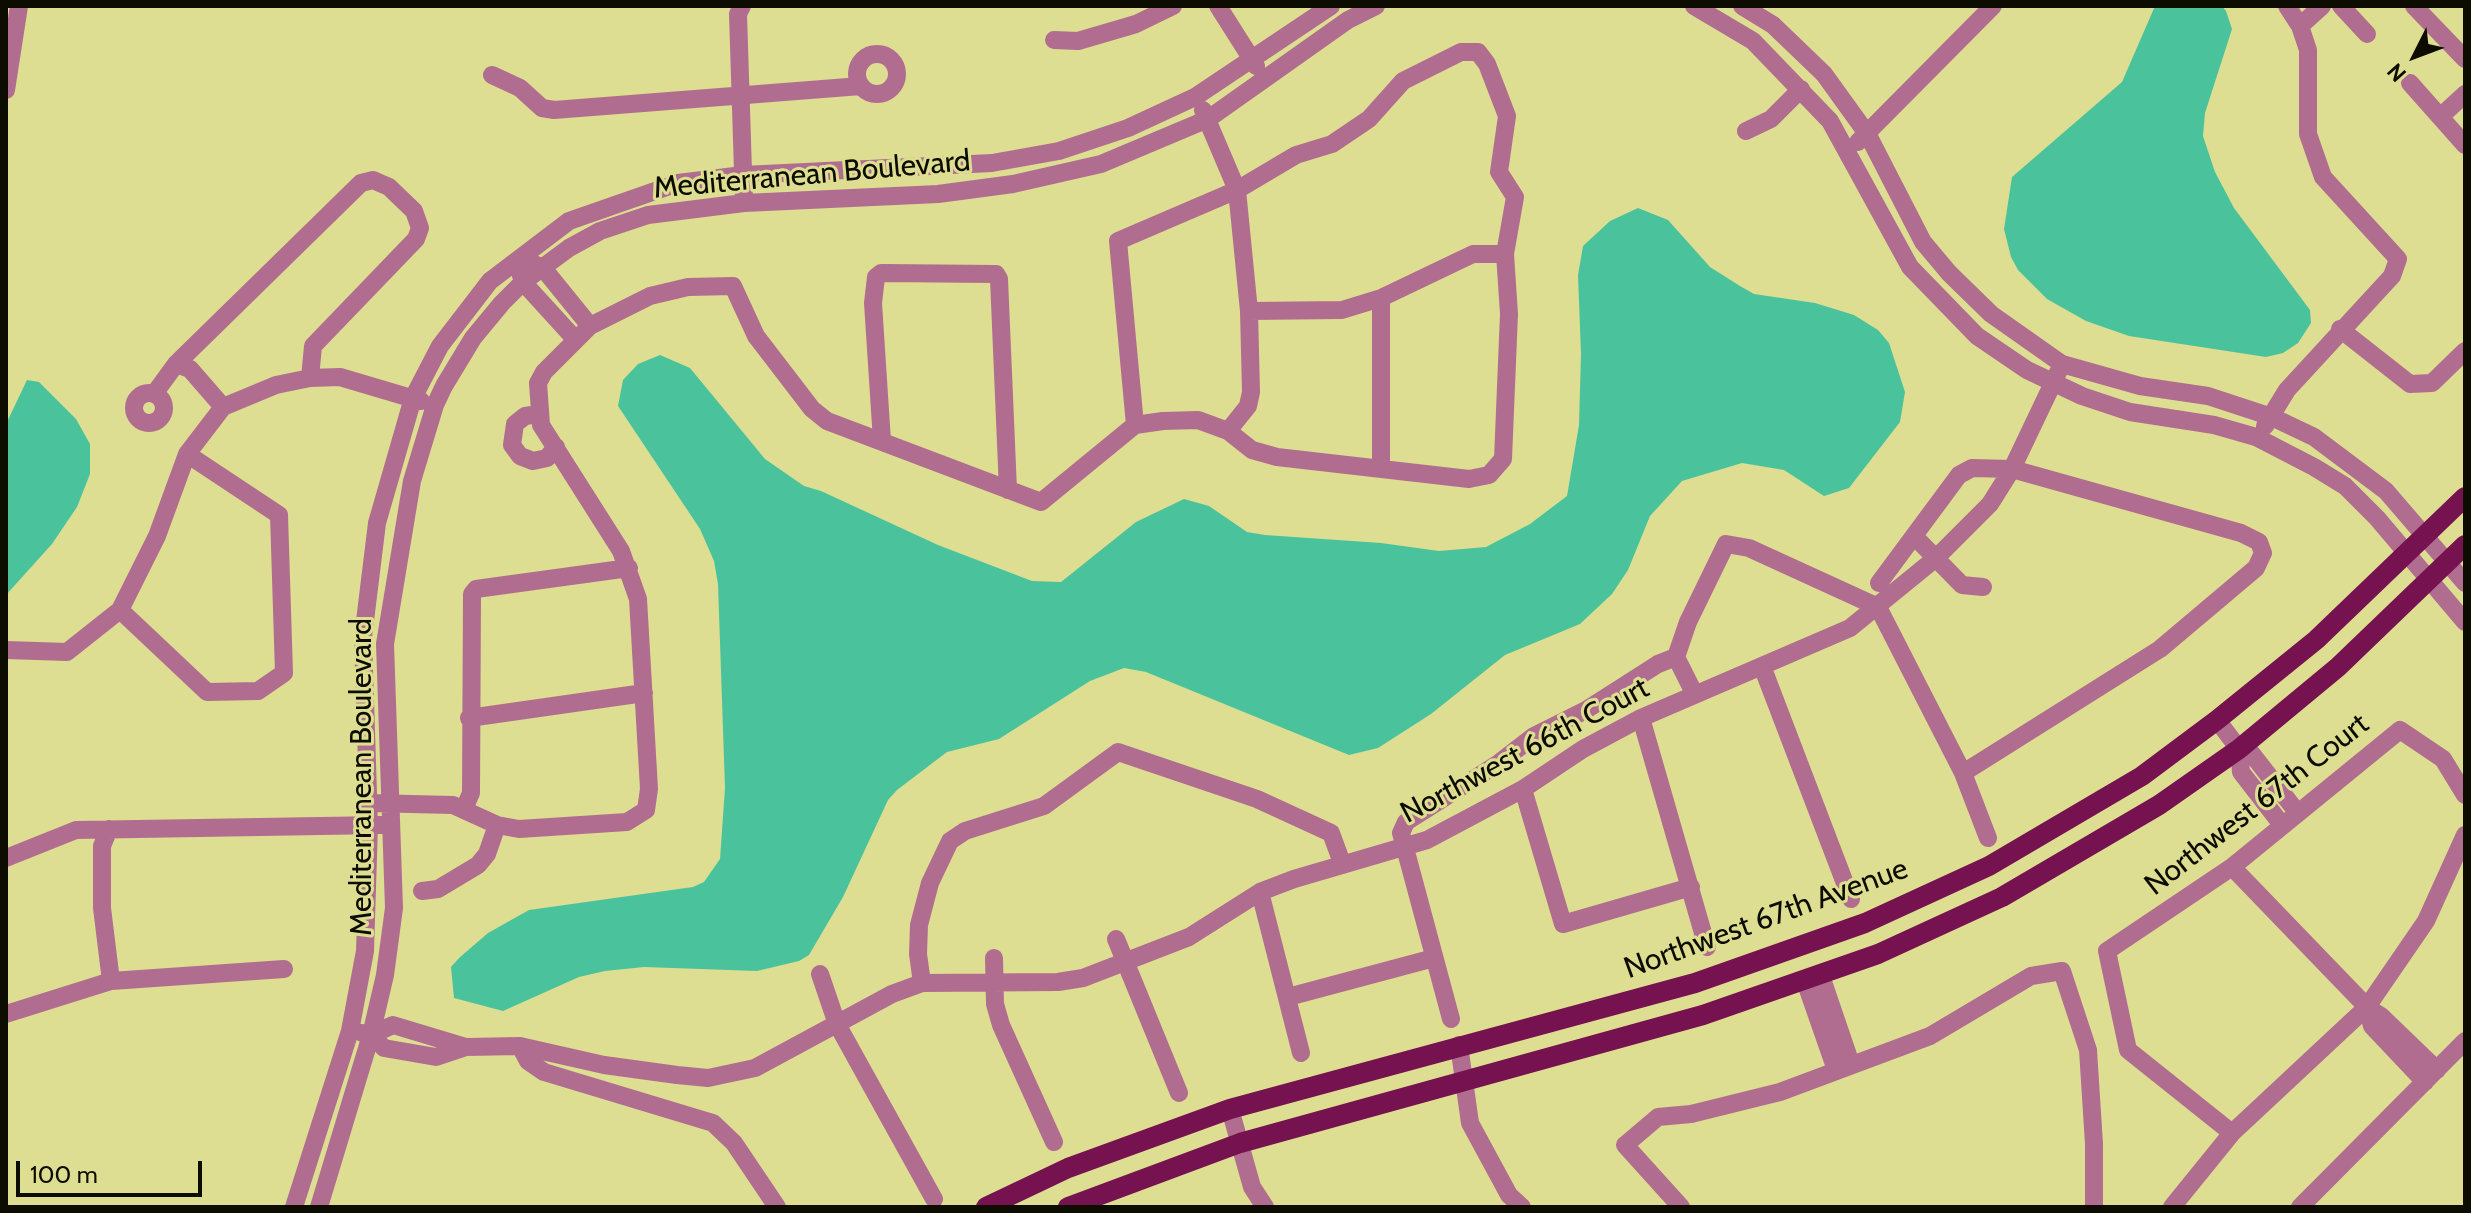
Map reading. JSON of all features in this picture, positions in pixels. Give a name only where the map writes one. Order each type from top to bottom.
[{"type":"main road","name":"Northwest 67th Avenue","points":[[986,1207],[1068,1168],[1230,1109],[1695,983],[1865,923],[1989,866],[2142,776],[2217,720],[2316,640],[2465,497]]},
{"type":"main road","points":[[1068,1207],[1240,1143],[1703,1015],[1878,954],[2015,890],[2159,805],[2239,749],[2338,667],[2465,545]]},
{"type":"main road","points":[[1801,945],[1813,978]]},
{"type":"street","points":[[6,90],[19,6]]},
{"type":"street","points":[[742,6],[738,14],[744,203]]},
{"type":"street","points":[[1054,40],[1078,41],[1093,37],[1136,24],[1173,6]]},
{"type":"street","points":[[1218,6],[1252,56],[1263,80]]},
{"type":"street","name":"Mediterranean Boulevard","points":[[294,1207],[350,1031],[365,951],[369,803],[363,637],[377,523],[413,398],[440,346],[490,281],[516,258],[569,221],[678,183],[743,175],[1006,161],[1059,151],[1114,133],[1195,97],[1331,6]]},
{"type":"street","name":"Mediterranean Boulevard","points":[[319,1207],[371,1035],[385,975],[394,908],[385,644],[412,481],[435,405],[473,338],[523,282],[600,231],[648,215],[744,203],[938,194],[1013,184],[1101,164],[1208,119],[1348,20],[1376,6]]},
{"type":"street","points":[[1694,6],[1753,41],[1830,121],[1910,267],[1977,336],[2027,370],[2053,383],[2130,412],[2214,425],[2256,437],[2314,467],[2353,494],[2408,553],[2465,622]]},
{"type":"street","points":[[1742,6],[1773,25],[1824,74],[1868,135],[1923,242],[1991,314],[2062,364],[2140,386],[2208,396],[2272,417],[2314,437],[2369,477],[2465,583]]},
{"type":"street","points":[[1846,151],[1868,135],[1925,71],[1993,6]]},
{"type":"street","points":[[2256,437],[2287,390],[2392,276],[2398,259],[2323,177],[2308,134],[2310,76],[2300,26],[2287,6]]},
{"type":"street","points":[[2300,26],[2322,6]]},
{"type":"street","points":[[2341,6],[2367,34]]},
{"type":"street","points":[[2414,6],[2465,59]]},
{"type":"street","points":[[369,803],[441,803],[464,809],[497,825],[519,829],[627,822],[641,816],[649,789],[638,599],[629,568],[541,425],[538,383],[574,338],[590,326],[650,296],[688,287],[733,286],[756,336],[812,409],[827,421],[1041,502],[1135,425],[1198,420],[1228,431],[1252,450],[1277,457],[1469,479],[1489,475],[1503,459],[1509,314],[1505,254],[1515,197],[1499,172],[1507,116],[1487,64],[1478,52],[1461,52],[1403,81],[1369,119],[1332,144],[1296,155],[1237,190],[1118,241],[1135,425]]},
{"type":"street","points":[[492,75],[520,88],[542,108],[554,110],[861,86]]},
{"type":"street","points":[[2410,83],[2465,145]]},
{"type":"street","points":[[1746,131],[1771,119],[1801,89]]},
{"type":"street","points":[[2440,117],[2465,94]]},
{"type":"street","points":[[1195,97],[1208,119],[1237,190],[1249,311],[1251,392],[1248,406],[1228,431]]},
{"type":"street","points":[[154,394],[176,364],[361,183],[373,180],[389,187],[414,211],[420,228],[416,239],[313,346],[310,378]]},
{"type":"street","points":[[1249,311],[1342,310],[1381,298],[1473,254],[1505,254]]},
{"type":"street","points":[[516,258],[543,268],[590,326]]},
{"type":"street","points":[[516,258],[523,282],[574,338]]},
{"type":"street","points":[[882,441],[873,282],[881,273],[996,274],[999,279],[1008,490]]},
{"type":"street","points":[[1381,298],[1381,469]]},
{"type":"street","points":[[2340,329],[2410,384],[2432,383],[2465,351]]},
{"type":"street","points":[[176,364],[190,369],[223,407]]},
{"type":"street","name":"Northwest 66th Court","points":[[350,1031],[371,1035],[393,1025],[466,1047],[520,1046],[604,1065],[708,1078],[755,1068],[892,994],[922,983],[1058,982],[1083,978],[1125,963],[1213,925],[1260,892],[1342,863],[1406,848],[1523,789],[1583,749],[1641,718],[1850,628],[1936,558],[1990,504],[2012,469],[2062,364]]},
{"type":"street","points":[[6,650],[67,652],[120,610],[157,536],[187,454],[223,407],[276,385],[310,378],[340,377],[435,405]]},
{"type":"street","points":[[539,414],[525,416],[515,424],[512,445],[520,456],[533,461],[547,458],[556,447]]},
{"type":"street","points":[[120,610],[207,692],[258,691],[284,673],[279,515],[187,454]]},
{"type":"street","points":[[1879,583],[1959,475],[1972,468],[2012,469],[2241,533],[2259,542],[2263,553],[2256,568],[2241,584],[2160,649],[1963,773]]},
{"type":"street","points":[[2353,494],[2369,477]]},
{"type":"street","points":[[1914,536],[1962,585],[1983,587]]},
{"type":"street","name":"Northwest 66th Court","points":[[1694,693],[1676,657],[1688,622],[1726,544],[1749,548],[1878,607]]},
{"type":"street","points":[[464,809],[471,793],[472,594],[476,589],[629,568]]},
{"type":"street","points":[[1878,607],[1963,773],[1988,838]]},
{"type":"street","points":[[1451,1019],[1401,833],[1406,822],[1420,810],[1499,763],[1534,736],[1586,710],[1658,664],[1676,657]]},
{"type":"street","points":[[1762,666],[1851,899]]},
{"type":"street","points":[[469,718],[644,693]]},
{"type":"street","points":[[1641,718],[1707,947]]},
{"type":"street","points":[[2217,720],[2239,749],[2252,754],[2297,812]]},
{"type":"street","name":"Northwest 67th Court","points":[[2232,1133],[2128,1050],[2107,951],[2232,867],[2400,730],[2443,759],[2465,795]]},
{"type":"street","points":[[2239,749],[2241,772],[2282,825]]},
{"type":"street","points":[[922,983],[918,954],[919,925],[930,883],[950,841],[965,831],[1044,806],[1118,752],[1257,799],[1331,833],[1342,863]]},
{"type":"street","points":[[1523,789],[1563,924],[1691,887]]},
{"type":"street","points":[[6,858],[76,830],[392,825]]},
{"type":"street","points":[[422,891],[438,889],[478,865],[487,854],[497,825]]},
{"type":"street","points":[[109,829],[102,846],[102,908],[111,981]]},
{"type":"street","points":[[2172,1207],[2232,1133],[2367,1007],[2426,921],[2465,835]]},
{"type":"street","points":[[2232,867],[2367,1007],[2381,1016],[2431,1076]]},
{"type":"street","points":[[1260,892],[1301,1053]]},
{"type":"street","points":[[1116,939],[1179,1093]]},
{"type":"street","points":[[994,958],[993,982],[1001,1025],[1054,1142]]},
{"type":"street","points":[[1288,997],[1434,958]]},
{"type":"street","points":[[6,1014],[111,981],[284,969]]},
{"type":"street","points":[[1681,1207],[1625,1145],[1658,1117],[1691,1114],[1780,1092],[1930,1036],[2031,976],[2062,971],[2088,1050],[2094,1144],[2094,1207]]},
{"type":"street","points":[[820,974],[837,1024],[934,1199]]},
{"type":"street","points":[[1813,978],[1844,1067]]},
{"type":"street","points":[[2300,1207],[2465,1041]]},
{"type":"street","points":[[1459,1045],[1470,1123],[1509,1195],[1522,1207]]},
{"type":"street","points":[[520,1046],[528,1061],[544,1072],[713,1123],[734,1143],[777,1207]]},
{"type":"street","points":[[1230,1109],[1252,1187],[1265,1207]]},
{"type":"shaded area","points":[[2155,6],[2222,6],[2226,11],[2232,29],[2205,113],[2203,136],[2215,172],[2234,208],[2310,310],[2311,323],[2298,343],[2283,353],[2266,357],[2129,336],[2086,321],[2047,299],[2018,270],[2011,257],[2004,229],[2012,177],[2122,82]]},
{"type":"shaded area","points":[[1638,208],[1668,220],[1710,267],[1754,294],[1815,303],[1854,315],[1878,330],[1889,343],[1905,392],[1900,422],[1849,488],[1824,496],[1784,470],[1742,463],[1682,481],[1650,516],[1628,570],[1612,594],[1580,624],[1505,655],[1431,714],[1378,748],[1349,755],[1146,672],[1124,668],[1090,681],[999,739],[947,752],[897,790],[888,800],[843,897],[809,955],[799,961],[757,971],[644,967],[605,971],[579,977],[503,1011],[454,998],[451,967],[488,933],[529,910],[693,887],[704,882],[720,859],[725,788],[718,584],[714,561],[700,529],[618,406],[623,380],[638,364],[660,355],[690,368],[765,459],[804,486],[938,545],[1032,581],[1061,582],[1136,522],[1184,499],[1209,506],[1247,532],[1265,535],[1381,543],[1439,551],[1486,547],[1530,524],[1567,496],[1579,425],[1581,354],[1578,275],[1583,246],[1610,221]]},
{"type":"shaded area","points":[[27,380],[39,382],[76,419],[90,444],[90,474],[77,507],[52,544],[6,595],[6,424]]}]
